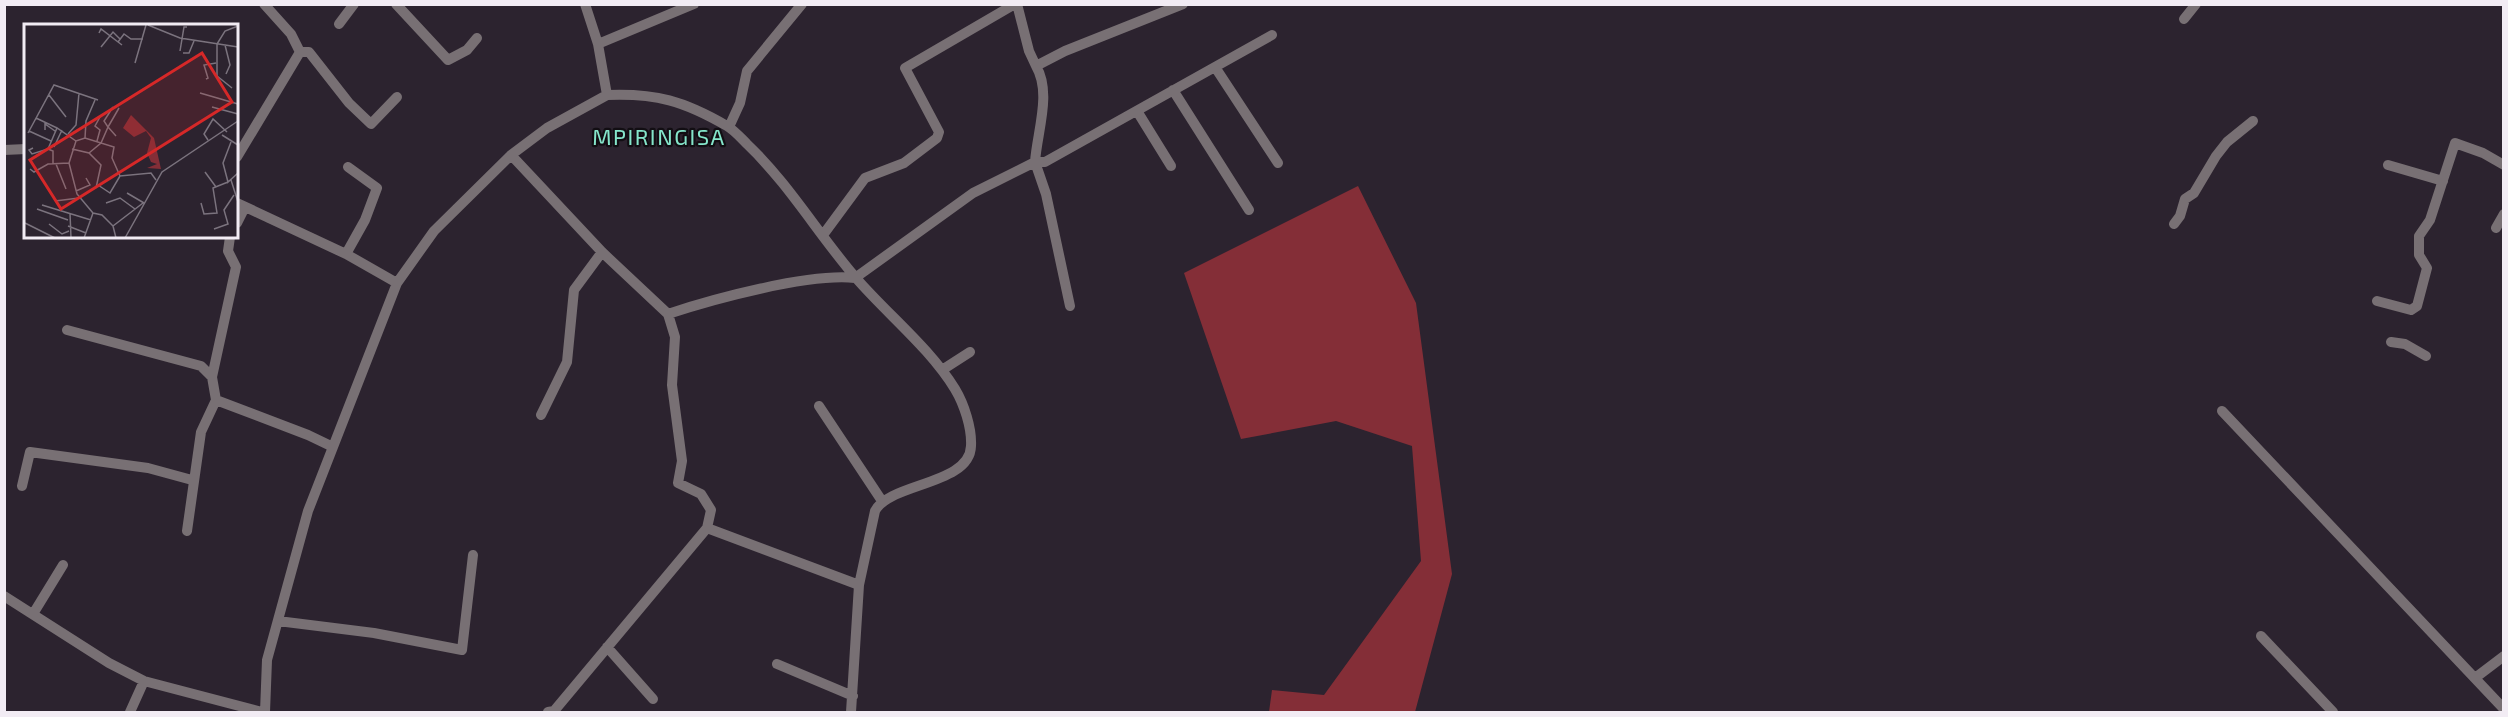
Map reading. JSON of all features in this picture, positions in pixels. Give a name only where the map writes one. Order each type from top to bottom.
[{"type":"street","points":[[264,4],[291,34],[300,52]]},
{"type":"street","points":[[339,24],[354,4]]},
{"type":"street","points":[[396,4],[448,60],[467,50],[477,38]]},
{"type":"street","points":[[585,4],[598,44],[606,95]]},
{"type":"street","points":[[598,44],[694,4]]},
{"type":"street","points":[[729,127],[740,103],[747,71],[802,4]]},
{"type":"street","points":[[823,235],[865,178],[904,163],[937,138],[939,132],[905,69],[1016,4],[1029,51],[1042,76],[1042,109],[1035,162],[1046,194],[1070,306]]},
{"type":"street","points":[[1036,66],[1065,51],[1183,4]]},
{"type":"street","points":[[2184,19],[2196,4]]},
{"type":"street","points":[[668,314],[695,305],[780,286],[837,276],[855,278],[973,193],[1035,162],[1045,162],[1272,35]]},
{"type":"street","points":[[300,52],[309,52],[349,103],[371,124],[397,97]]},
{"type":"street","points":[[238,155],[300,52]]},
{"type":"street","points":[[1215,67],[1278,163]]},
{"type":"street","points":[[1173,90],[1249,210]]},
{"type":"street","points":[[4,596],[108,663],[144,681],[263,712],[267,660],[308,511],[397,283],[434,231],[511,155],[547,128],[606,95],[650,95],[670,99],[729,127],[770,168],[855,278],[942,369],[957,391],[965,412],[971,444],[970,454],[965,462],[931,482],[882,501],[875,511],[859,585],[853,696],[850,712]]},
{"type":"street","points":[[1137,111],[1171,166]]},
{"type":"street","points":[[2174,224],[2180,216],[2185,200],[2194,193],[2204,172],[2222,149],[2253,121]]},
{"type":"street","points":[[2377,301],[2411,310],[2417,306],[2427,268],[2419,255],[2419,236],[2430,220],[2455,143],[2483,153],[2504,165]]},
{"type":"street","points":[[4,150],[24,149]]},
{"type":"street","points":[[511,155],[602,252],[668,314],[675,337],[672,385],[682,461],[678,483],[701,494],[709,503],[711,510],[707,528],[552,712]]},
{"type":"street","points":[[2388,165],[2443,181]]},
{"type":"street","points":[[346,254],[365,220],[377,188],[348,167]]},
{"type":"street","points":[[241,205],[346,254],[397,283]]},
{"type":"street","points":[[2496,228],[2504,214]]},
{"type":"street","points":[[187,531],[192,480],[201,432],[216,400],[212,377],[236,267],[228,251],[230,238]]},
{"type":"street","points":[[541,415],[567,362],[574,290],[602,252]]},
{"type":"street","points":[[67,330],[201,366],[212,377]]},
{"type":"street","points":[[2391,342],[2405,344],[2426,356]]},
{"type":"street","points":[[942,369],[970,352]]},
{"type":"street","points":[[216,400],[333,447]]},
{"type":"street","points":[[819,406],[882,501]]},
{"type":"street","points":[[2222,411],[2504,709]]},
{"type":"street","points":[[22,486],[30,452],[148,468],[192,480]]},
{"type":"street","points":[[707,528],[859,585]]},
{"type":"street","points":[[278,621],[374,633],[462,650],[473,555]]},
{"type":"street","points":[[33,614],[63,565]]},
{"type":"street","points":[[2261,636],[2333,712]]},
{"type":"street","points":[[607,647],[652,699]]},
{"type":"street","points":[[2475,678],[2504,656]]},
{"type":"street","points":[[777,664],[853,696]]},
{"type":"street","points":[[130,712],[144,681]]},
{"type":"shaded area","points":[[1358,186],[1416,303],[1452,574],[1415,712],[1269,712],[1272,690],[1324,695],[1421,561],[1412,446],[1336,421],[1241,439],[1184,273]]},
{"type":"district","name":"MPIRINGISA","points":[[659,137]]}]
